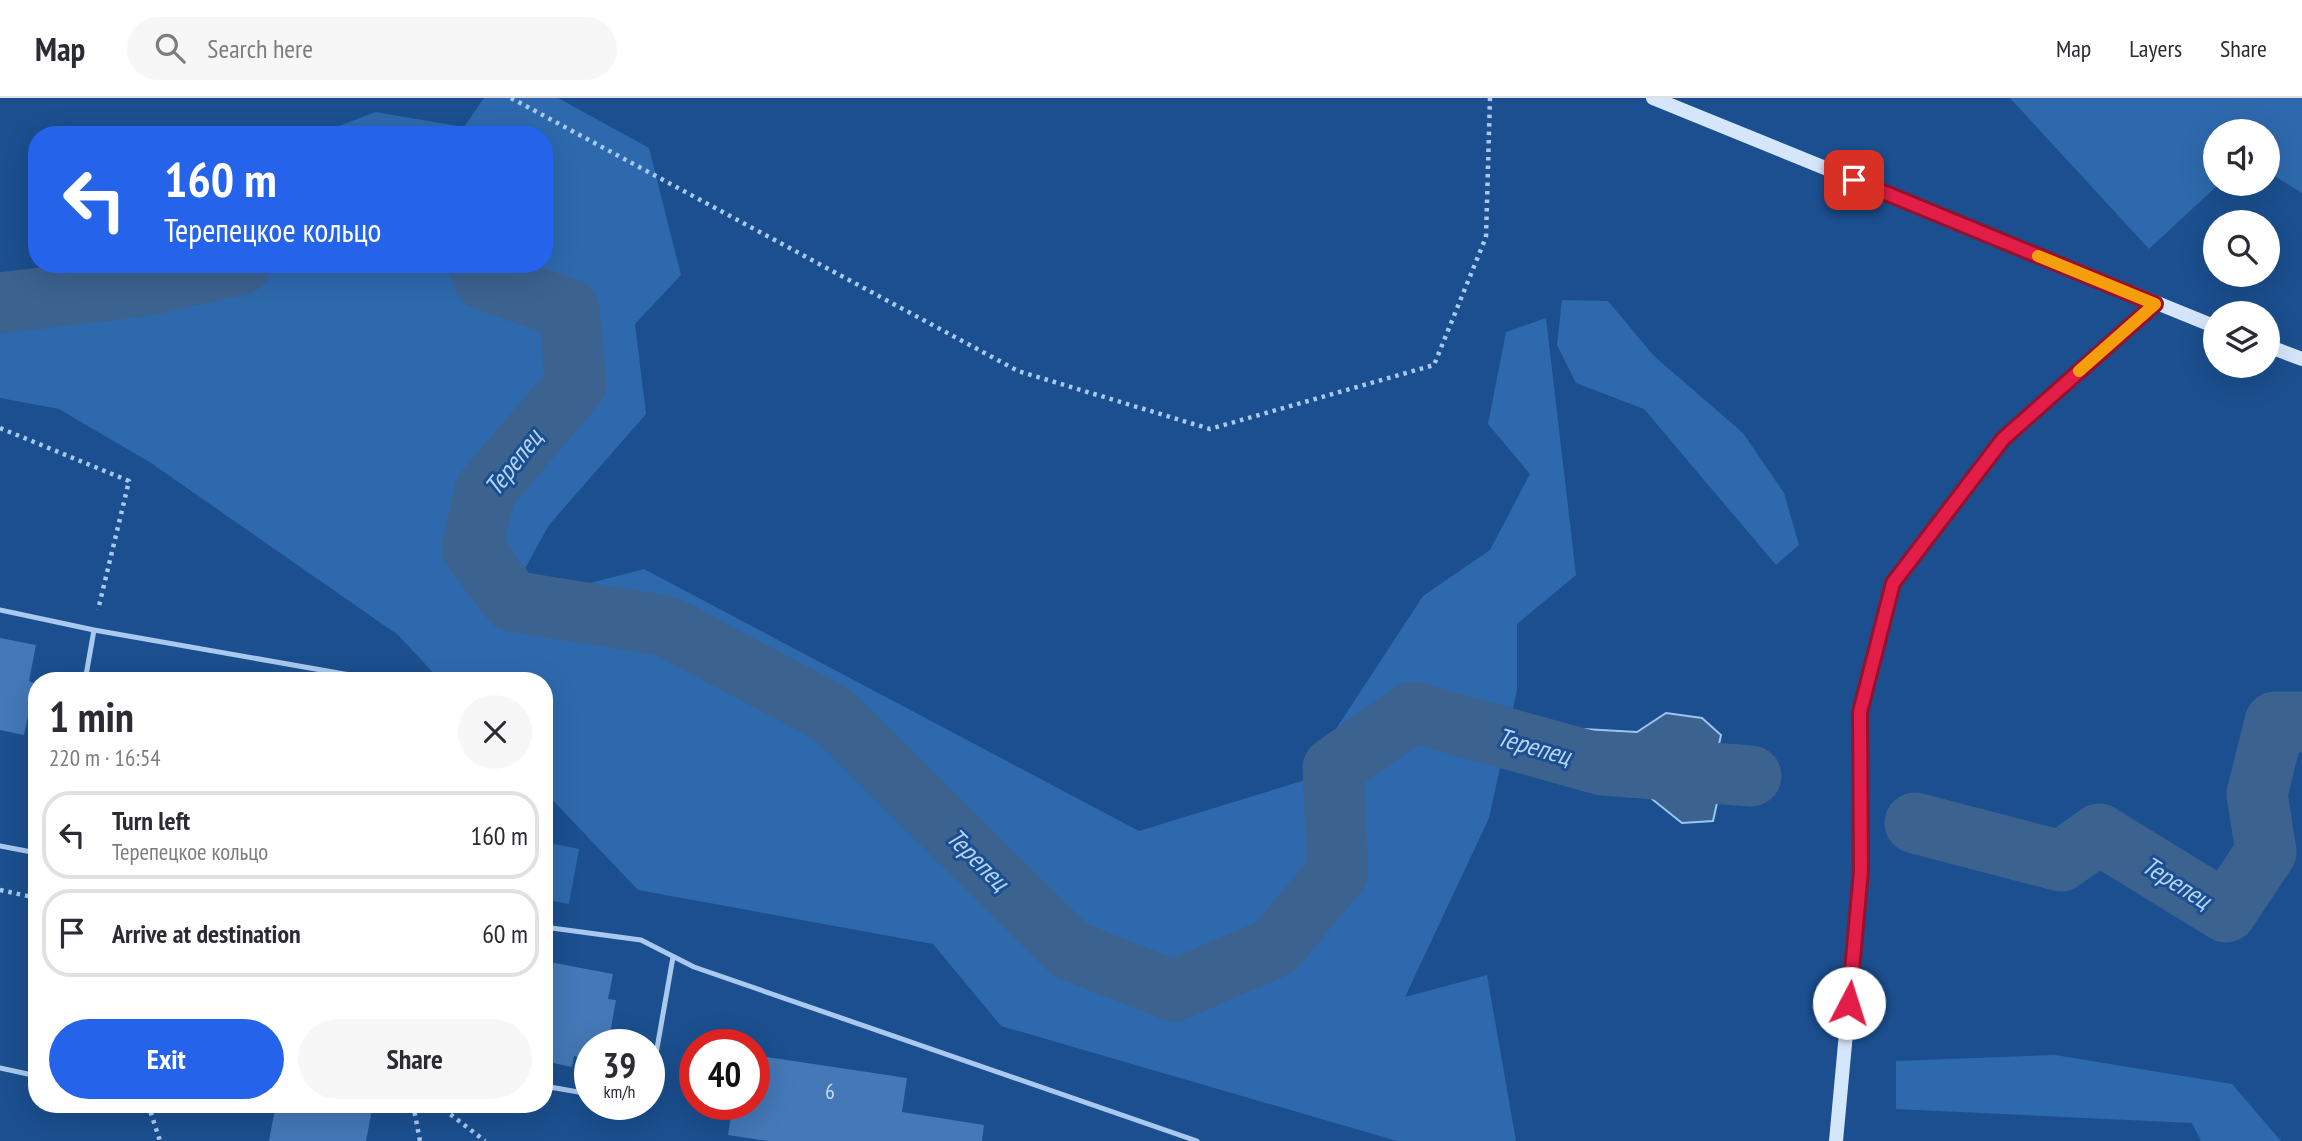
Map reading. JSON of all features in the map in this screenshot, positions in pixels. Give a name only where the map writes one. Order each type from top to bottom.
[{"type":"street","points":[[1653,98],[2203,322]]},
{"type":"street","points":[[1836,1141],[1861,871],[1860,712],[1893,583],[2003,439],[2155,304]]},
{"type":"street","points":[[2280,351],[2302,359]]},
{"type":"lane","points":[[0,610],[94,631],[332,672]]},
{"type":"lane","points":[[87,672],[94,631]]},
{"type":"lane","points":[[0,846],[28,851]]},
{"type":"lane","points":[[553,928],[641,940],[694,967],[1196,1141]]},
{"type":"lane","points":[[660,1029],[673,957]]},
{"type":"lane","points":[[0,1068],[28,1074]]},
{"type":"lane","points":[[553,1088],[574,1091]]},
{"type":"path","points":[[511,98],[1018,371],[1210,429],[1434,365],[1486,237],[1490,98]]},
{"type":"path","points":[[0,428],[129,481],[94,631]]},
{"type":"path","points":[[0,890],[28,896]]},
{"type":"path","points":[[151,1113],[160,1141]]},
{"type":"path","points":[[415,1113],[420,1141]]},
{"type":"path","points":[[449,1113],[485,1141]]},
{"type":"shaded area","points":[[484,98],[558,98],[649,148],[681,275],[635,324],[646,414],[549,525],[505,605],[644,569],[1139,831],[1302,781],[1423,596],[1490,550],[1530,474],[1488,424],[1506,332],[1546,318],[1576,575],[1517,624],[1517,690],[1489,818],[1405,997],[1487,975],[1516,1141],[1397,1141],[1001,1026],[933,944],[638,890],[553,800],[553,672],[433,672],[398,635],[151,463],[59,409],[0,398],[0,281],[158,273],[553,273],[553,126],[465,126]]},
{"type":"shaded area","points":[[2010,98],[2302,98],[2302,193],[2280,179],[2280,119],[2203,119],[2203,196],[2206,196],[2149,249]]},
{"type":"shaded area","points":[[375,112],[458,126],[339,126]]},
{"type":"shaded area","points":[[1562,300],[1608,301],[1654,356],[1743,433],[1784,493],[1799,545],[1776,565],[1644,409],[1576,383],[1557,345]]},
{"type":"shaded area","points":[[553,844],[579,849],[569,904],[553,901]]},
{"type":"shaded area","points":[[2055,1055],[2232,1084],[2281,1141],[2201,1141],[2192,1123],[1896,1109],[1896,1061]]},
{"type":"water","points":[[1666,713],[1702,718],[1721,735],[1716,758],[1751,776],[1721,785],[1713,821],[1682,823],[1647,795],[1507,738],[1547,727],[1637,732]]},
{"type":"building","points":[[0,638],[36,645],[31,672],[28,672],[28,716],[24,735],[0,730]]},
{"type":"building","points":[[553,963],[613,974],[608,999],[616,1000],[611,1029],[574,1029],[572,1067],[553,1063]]},
{"type":"building","points":[[770,1057],[907,1078],[902,1112],[984,1125],[982,1141],[768,1141],[728,1135],[730,1120],[770,1120]]},
{"type":"building","points":[[274,1113],[371,1113],[366,1141],[269,1141]]},
{"type":"waterway","name":"Терепец","points":[[0,303],[144,286],[201,273]]},
{"type":"waterway","name":"Терепец","points":[[481,273],[484,280],[569,309],[576,384],[485,491],[472,548],[512,601],[666,626],[833,715],[1070,950],[1174,991],[1275,947],[1338,872],[1333,768],[1412,712],[1603,765],[1751,776]]},
{"type":"waterway","name":"Терепец","points":[[1915,823],[2061,861],[2099,834],[2226,912],[2266,852],[2257,794],[2275,722],[2302,722]]},
{"type":"slow traffic","points":[[2038,256],[2155,304],[2079,371]]},
{"type":"route","points":[[1849,1003],[1861,871],[1860,712],[1893,583],[2003,439],[2155,304],[1854,180]]}]
